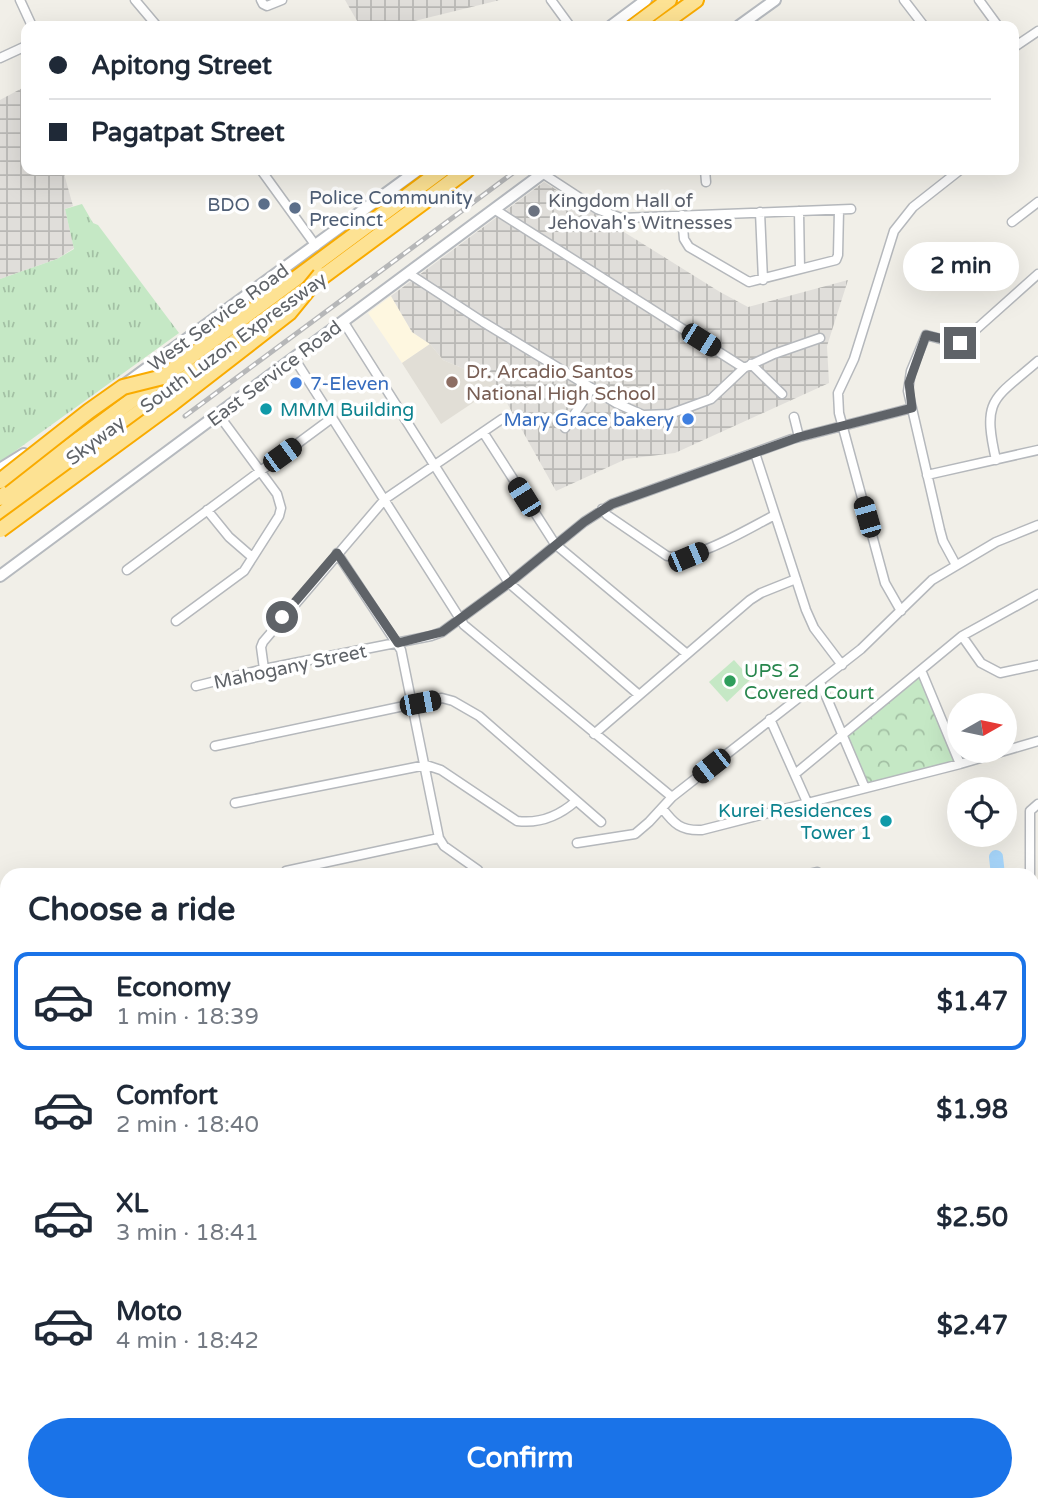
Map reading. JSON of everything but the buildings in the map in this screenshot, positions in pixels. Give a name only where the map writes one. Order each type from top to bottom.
[{"type":"highway","points":[[633,21],[661,0]]},
{"type":"highway","points":[[641,21],[669,0]]},
{"type":"highway","points":[[660,21],[688,0]]},
{"type":"highway","points":[[667,21],[696,0]]},
{"type":"highway","name":"South Luzon Expressway","points":[[0,496],[428,175]]},
{"type":"highway","name":"Skyway","points":[[0,496],[435,175]]},
{"type":"highway","name":"Skyway","points":[[0,512],[454,175]]},
{"type":"highway","name":"South Luzon Expressway","points":[[0,512],[460,175]]},
{"type":"highway","points":[[0,530],[173,403],[289,313],[320,275]]},
{"type":"highway","points":[[0,479],[123,387],[163,377]]},
{"type":"main road","points":[[618,21],[646,0]]},
{"type":"main road","points":[[746,21],[775,0]]},
{"type":"main road","name":"West Service Road","points":[[0,469],[188,340],[411,175]]},
{"type":"main road","name":"East Service Road","points":[[0,576],[541,175]]},
{"type":"main road","name":"West Service Road","points":[[0,479],[15,461]]},
{"type":"street","points":[[20,0],[30,21]]},
{"type":"street","points":[[135,0],[153,21]]},
{"type":"street","points":[[261,0],[263,5],[267,6],[282,0]]},
{"type":"street","points":[[551,0],[566,21]]},
{"type":"street","points":[[904,0],[919,21]]},
{"type":"street","points":[[979,0],[994,21]]},
{"type":"street","points":[[1019,44],[1038,31]]},
{"type":"street","points":[[0,58],[21,48]]},
{"type":"street","points":[[265,175],[316,246]]},
{"type":"street","points":[[549,175],[597,209],[614,217],[851,209]]},
{"type":"street","points":[[705,175],[706,182]]},
{"type":"street","points":[[901,611],[885,583],[842,425],[838,393],[854,359],[894,231],[913,207],[954,175]]},
{"type":"street","points":[[1012,222],[1038,202]]},
{"type":"street","points":[[494,209],[748,366],[782,394]]},
{"type":"street","points":[[682,215],[684,239],[689,247],[750,282],[838,258],[839,210]]},
{"type":"street","points":[[799,211],[800,269]]},
{"type":"street","points":[[760,212],[763,280]]},
{"type":"street","points":[[408,273],[592,388],[635,412],[652,416],[670,414],[711,399],[748,366],[820,338]]},
{"type":"street","points":[[956,565],[943,541],[912,408],[909,383],[926,335],[955,343],[963,341],[1038,274]]},
{"type":"street","points":[[344,321],[509,583],[639,695]]},
{"type":"street","points":[[294,358],[464,625],[672,797]]},
{"type":"street","points":[[996,460],[989,429],[989,413],[993,402],[1038,361]]},
{"type":"street","points":[[565,428],[592,388]]},
{"type":"street","name":"Mahogany Street","points":[[196,686],[442,632],[509,583],[555,544],[612,504],[799,437],[912,408]]},
{"type":"street","points":[[176,621],[236,578],[253,557],[279,516],[281,508],[277,494],[218,414]]},
{"type":"street","points":[[794,417],[799,437]]},
{"type":"street","points":[[127,570],[332,418]]},
{"type":"street","points":[[264,669],[261,647],[263,642],[385,499],[502,419]]},
{"type":"street","points":[[484,432],[555,544],[687,654]]},
{"type":"street","points":[[927,475],[1038,450]]},
{"type":"street","points":[[755,453],[814,628],[842,664]]},
{"type":"street","points":[[602,509],[607,516],[667,556],[675,558],[696,554],[775,515]]},
{"type":"street","points":[[207,510],[229,537],[253,557]]},
{"type":"street","points":[[577,843],[633,834],[649,822],[672,797],[842,664],[932,580],[1009,536],[1038,525]]},
{"type":"street","points":[[337,553],[398,643],[426,765],[439,838],[444,846],[475,868]]},
{"type":"street","points":[[594,734],[750,600],[796,579]]},
{"type":"street","points":[[794,774],[962,636],[1038,594]]},
{"type":"street","points":[[962,636],[981,663],[991,670],[1008,673],[1038,665]]},
{"type":"street","points":[[921,670],[960,764]]},
{"type":"street","points":[[820,682],[865,788]]},
{"type":"street","points":[[215,746],[442,698],[453,701],[494,728],[601,822]]},
{"type":"street","points":[[771,719],[807,802]]},
{"type":"street","points":[[662,808],[674,824],[687,831],[702,830],[960,764],[1038,741]]},
{"type":"street","points":[[235,803],[426,765],[441,770],[517,821],[553,817],[564,812],[576,801]]},
{"type":"street","points":[[1030,868],[1030,811],[1038,804]]},
{"type":"street","points":[[304,868],[439,838]]},
{"type":"shaded area","points":[[345,0],[500,0],[414,21],[357,21]]},
{"type":"shaded area","points":[[21,89],[21,175],[64,175],[73,206],[65,209],[74,248],[57,259],[0,279],[0,100]]},
{"type":"shaded area","points":[[544,182],[748,307],[848,280],[827,346],[829,383],[675,453],[626,459],[556,491],[498,387],[483,377],[443,360],[430,344],[412,332],[391,296]]},
{"type":"shaded area","points":[[391,296],[412,332],[430,344],[402,363],[368,313]]},
{"type":"shaded area","name":"Dr. Arcadio Santos National High School","points":[[430,344],[443,360],[498,386],[441,424],[402,363]]},
{"type":"green space","points":[[82,204],[93,223],[98,225],[179,333],[0,462],[0,279],[57,259],[74,249],[65,209]]},
{"type":"green space","name":"UPS 2 Covered Court","points":[[734,660],[751,679],[727,702],[709,682]]},
{"type":"green space","points":[[921,675],[947,737],[949,763],[866,783],[846,735]]},
{"type":"waterway","points":[[996,857],[997,868]]},
{"type":"railway","points":[[185,416],[510,175]]},
{"type":"place","name":"BDO","points":[[264,204]]},
{"type":"place","name":"Police Community Precinct","points":[[295,208]]},
{"type":"place","name":"Kingdom Hall of Jehovah's Witnesses","points":[[534,211]]},
{"type":"place","name":"Dr. Arcadio Santos National High School","points":[[452,382]]},
{"type":"place","name":"7-Eleven","points":[[296,383]]},
{"type":"place","name":"MMM Building","points":[[266,409]]},
{"type":"place","name":"Mary Grace bakery","points":[[688,419]]},
{"type":"place","name":"UPS 2 Covered Court","points":[[730,681]]},
{"type":"place","name":"Kurei Residences Tower 1","points":[[886,821]]},
{"type":"route","points":[[282,617],[337,553],[398,643],[442,632],[509,583],[584,522],[612,504],[799,437],[912,408],[908,391],[911,371],[926,335],[960,343]]}]
